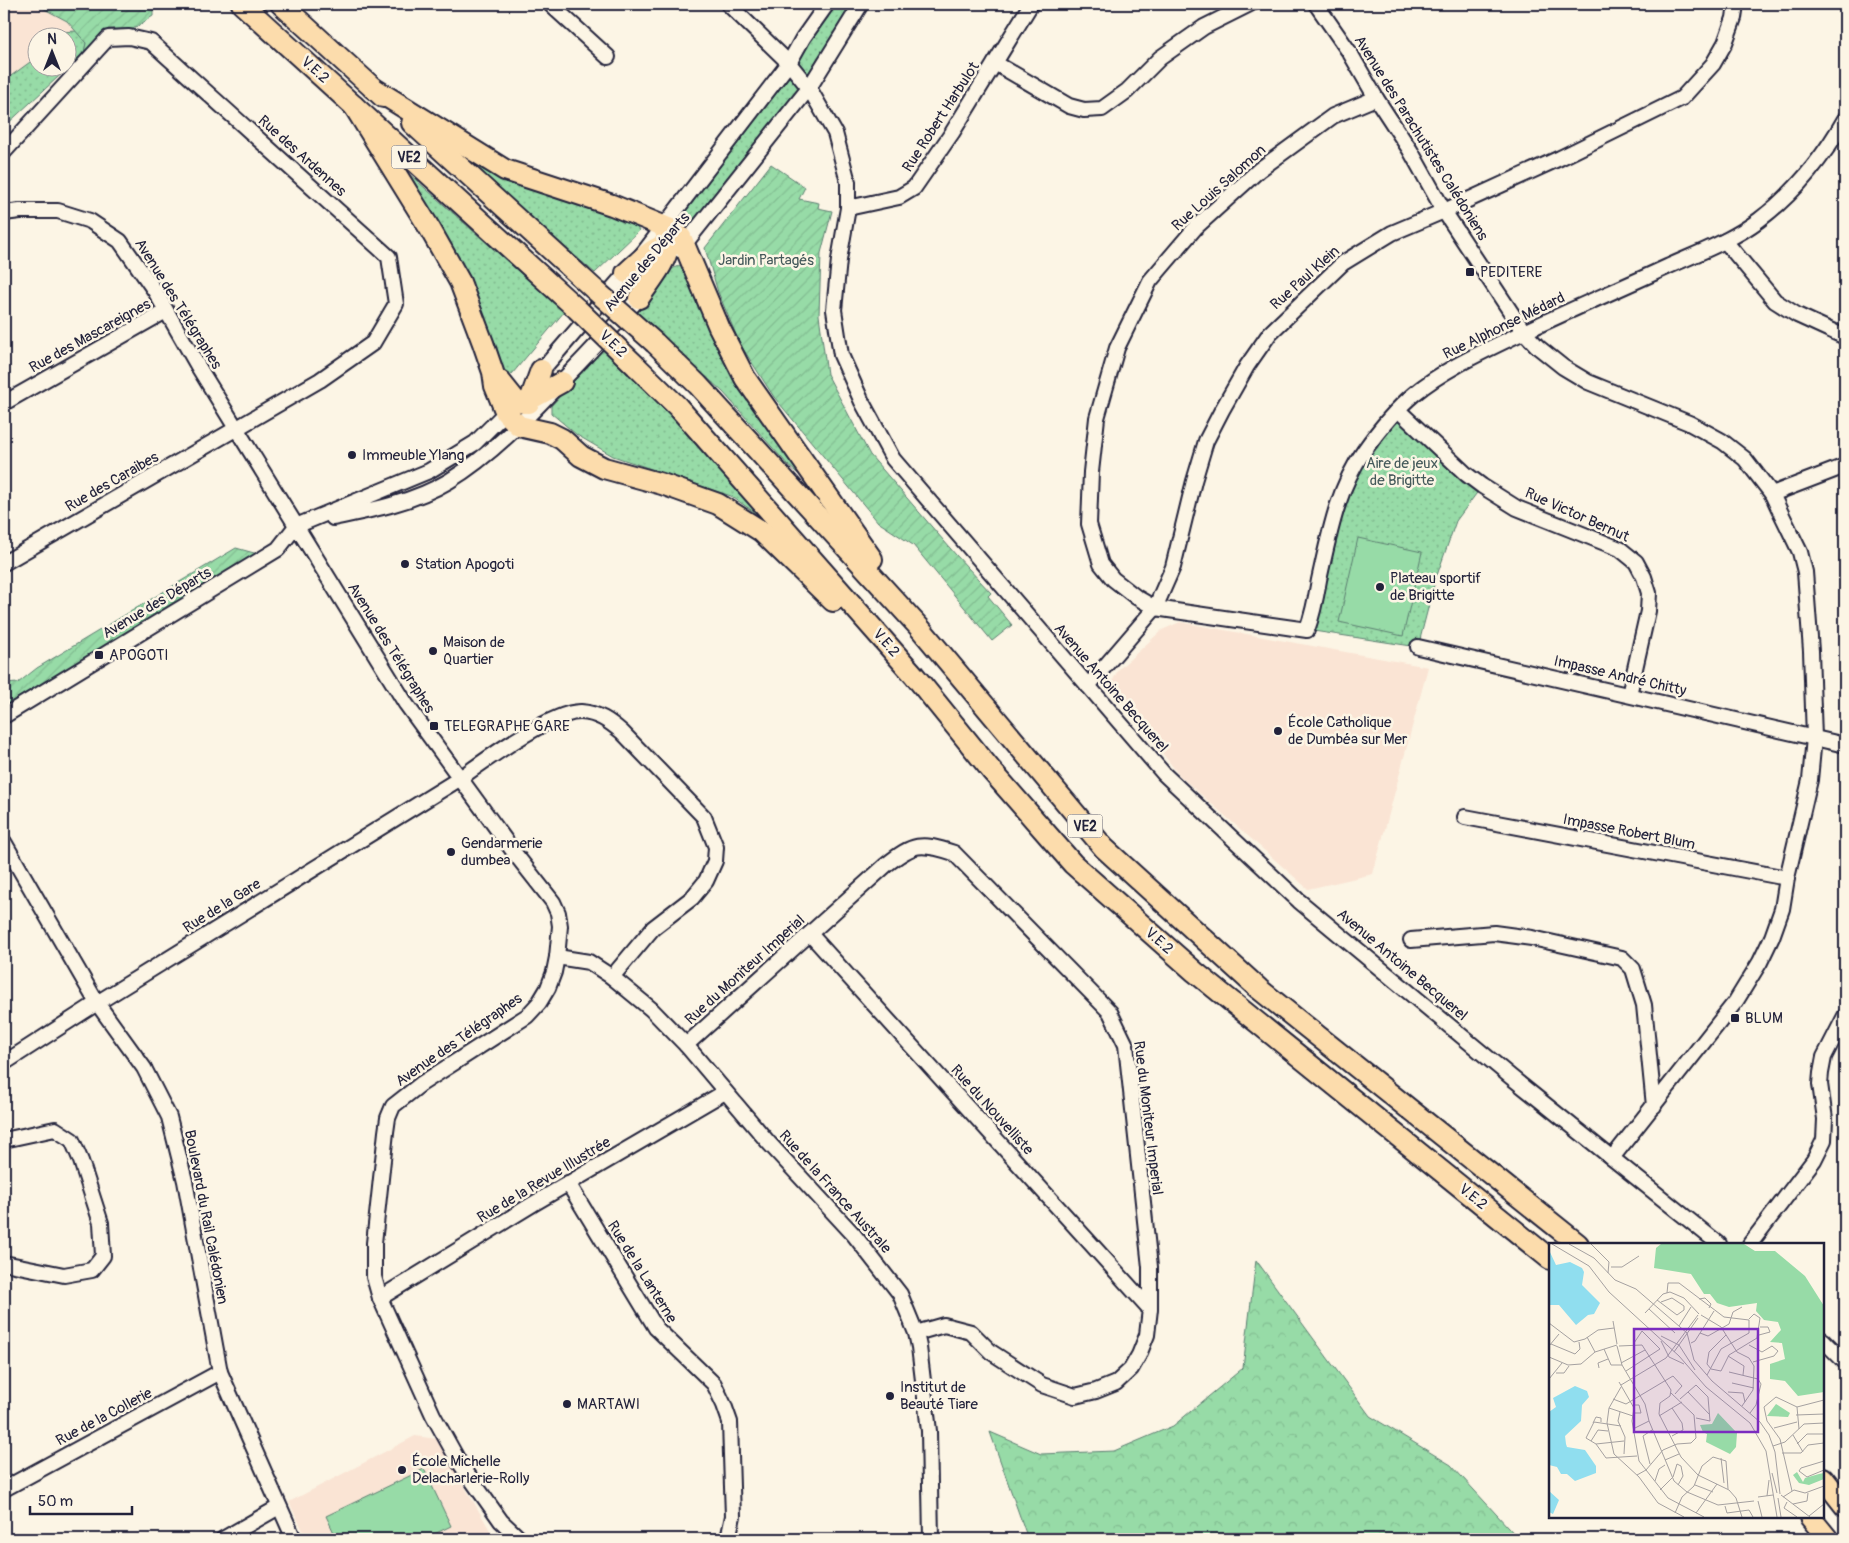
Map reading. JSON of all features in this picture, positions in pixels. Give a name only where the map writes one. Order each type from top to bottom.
[{"type":"highway","name":"V.E.2","points":[[242,4],[577,309],[678,406],[914,675],[990,770],[1080,870],[1195,972],[1549,1258]]},
{"type":"highway","name":"V.E.2","points":[[281,4],[655,343],[705,392],[919,626],[1104,848],[1260,989],[1577,1243]]},
{"type":"highway","points":[[373,88],[506,170],[612,205],[672,238],[697,278],[745,378],[919,626]]},
{"type":"highway","points":[[354,106],[460,282],[493,372],[495,386],[520,411],[550,433],[562,439],[581,456],[604,468],[662,484],[718,504],[761,531],[888,653],[914,675]]},
{"type":"highway","points":[[626,273],[650,252],[672,238]]},
{"type":"highway","points":[[639,298],[663,262],[672,238]]},
{"type":"highway","points":[[520,411],[541,370]]},
{"type":"highway","points":[[520,411],[562,382]]},
{"type":"highway","points":[[1824,1479],[1845,1506]]},
{"type":"highway","points":[[1811,1518],[1828,1539]]},
{"type":"street","points":[[550,4],[608,57]]},
{"type":"street","name":"Avenue Antoine Becquerel","points":[[728,4],[789,63],[809,88],[835,133],[848,182],[848,208],[839,260],[834,310],[841,356],[862,402],[893,460],[1164,774],[1299,901],[1511,1078],[1718,1243]]},
{"type":"street","name":"Avenue des Départs","points":[[672,238],[827,4]]},
{"type":"street","name":"Avenue des Départs","points":[[672,238],[809,88],[860,4]]},
{"type":"street","name":"Rue Robert Harbulot","points":[[848,208],[899,198],[914,188],[952,133],[1030,4]]},
{"type":"street","points":[[994,63],[1068,106],[1084,110],[1102,109],[1127,90],[1160,58],[1204,27],[1250,4]]},
{"type":"street","name":"Avenue des Parachutistes Calédoniens","points":[[1316,4],[1350,53],[1376,98],[1410,150],[1444,211],[1524,332],[1538,347],[1563,367],[1588,382],[1689,423],[1722,441],[1745,460],[1772,494],[1800,552],[1804,572],[1810,642],[1814,738],[1810,780],[1787,878],[1782,909],[1760,962],[1736,1001],[1612,1158]]},
{"type":"street","name":"Rue Paul Klein","points":[[1088,686],[1155,608],[1173,567],[1206,441],[1247,366],[1270,332],[1343,263],[1392,233],[1560,158],[1682,98],[1717,57],[1725,43],[1736,4]]},
{"type":"street","name":"Rue des Ardennes","points":[[4,152],[108,38],[129,37],[151,42],[389,257],[396,304],[373,343],[331,374],[236,429]]},
{"type":"street","name":"Rue Louis Salomon","points":[[1155,608],[1136,597],[1113,579],[1101,564],[1090,524],[1091,472],[1097,418],[1117,348],[1150,282],[1196,227],[1259,170],[1326,121],[1333,116],[1376,98]]},
{"type":"street","name":"Rue Alphonse Médard","points":[[1155,608],[1307,630],[1313,614],[1328,539],[1339,498],[1364,452],[1398,410],[1413,395],[1457,364],[1725,241],[1758,220],[1801,182],[1832,142],[1845,119]]},
{"type":"street","name":"Avenue des Télégraphes","points":[[4,213],[58,211],[90,221],[120,241],[155,291],[236,429],[406,704],[459,779],[553,902],[558,913],[560,926],[557,957],[548,988],[539,1003],[527,1016],[421,1084],[393,1106],[388,1118],[386,1132],[374,1242],[374,1277],[380,1298],[433,1415],[459,1462],[501,1521],[520,1539]]},
{"type":"street","points":[[1725,241],[1775,300],[1797,315],[1845,337]]},
{"type":"street","name":"Avenue des Départs","points":[[541,370],[626,273]]},
{"type":"street","name":"Avenue des Départs","points":[[562,382],[639,298]]},
{"type":"street","name":"Rue des Mascareignes","points":[[4,403],[166,311]]},
{"type":"street","name":"Rue Victor Bernut","points":[[1398,410],[1466,474],[1482,486],[1517,508],[1620,549],[1636,562],[1644,577],[1649,593],[1648,611],[1629,695]]},
{"type":"street","name":"Avenue des Départs","points":[[4,716],[278,549],[296,526],[429,472],[476,443],[520,411]]},
{"type":"street","name":"Rue des Caraibes","points":[[4,563],[236,429]]},
{"type":"street","points":[[1772,494],[1845,466]]},
{"type":"street","name":"Impasse André Chitty","points":[[1418,647],[1845,745]]},
{"type":"street","name":"Rue de la Gare","points":[[4,1063],[97,1002],[459,779],[552,719],[580,712],[597,715],[608,720],[622,732],[704,817],[716,848],[715,861],[706,881],[692,898],[653,928],[612,977]]},
{"type":"street","name":"Impasse Robert Blum","points":[[1465,817],[1787,878]]},
{"type":"street","name":"Boulevard du Rail Calédonien","points":[[4,842],[97,1002],[144,1068],[169,1117],[185,1181],[220,1372],[294,1539]]},
{"type":"street","name":"Rue du Moniteur Imperial","points":[[686,1045],[886,865],[905,850],[928,845],[954,853],[1110,1012],[1126,1044],[1150,1267],[1150,1309],[1146,1335],[1131,1370],[1116,1383],[1096,1391],[1075,1396],[1042,1385],[991,1352],[971,1332],[944,1325],[916,1333]]},
{"type":"street","points":[[1411,940],[1494,933],[1532,938],[1622,958],[1633,969],[1644,1005],[1654,1106]]},
{"type":"street","name":"Rue du Nouvelliste","points":[[810,934],[1150,1309]]},
{"type":"street","name":"Rue de la France Australe","points":[[557,957],[589,962],[612,977],[651,1009],[686,1045],[725,1092],[868,1251],[900,1294],[916,1333],[919,1346],[929,1431],[932,1539]]},
{"type":"street","points":[[1751,1243],[1814,1160],[1824,1140],[1825,1120],[1820,1084],[1821,1073],[1824,1057],[1845,1016]]},
{"type":"street","name":"Rue de la Revue Illustrée","points":[[380,1298],[568,1183],[725,1092]]},
{"type":"street","points":[[4,1140],[55,1130],[72,1140],[101,1224],[103,1256],[92,1270],[64,1275],[4,1263]]},
{"type":"street","name":"Rue de la Lanterne","points":[[568,1183],[656,1328],[714,1384],[724,1405],[730,1422],[733,1516],[728,1539]]},
{"type":"street","points":[[1824,1341],[1845,1362]]},
{"type":"street","name":"Rue de la Collerie","points":[[4,1489],[220,1372]]},
{"type":"street","points":[[222,1539],[279,1508]]},
{"type":"shaded area","points":[[4,4],[153,4],[153,16],[133,29],[108,30],[78,58],[78,28],[28,28],[28,78],[56,78],[4,127]]},
{"type":"shaded area","name":"École Catholique de Dumbéa sur Mer","points":[[1180,622],[1428,667],[1373,874],[1308,889],[1180,776],[1110,686],[1118,670],[1162,630]]},
{"type":"shaded area","name":"École Michelle Delacharlerie-Rolly","points":[[415,1436],[437,1439],[491,1532],[498,1539],[307,1539],[289,1502]]},
{"type":"green space","points":[[35,4],[153,4],[153,16],[133,29],[108,29],[84,53],[86,43],[78,34],[78,28],[73,28],[67,21]]},
{"type":"green space","points":[[827,4],[860,4],[809,88],[684,245],[663,226]]},
{"type":"green space","points":[[78,32],[86,43],[84,53],[78,59]]},
{"type":"green space","points":[[28,64],[28,78],[57,78],[4,127],[4,81]]},
{"type":"green space","points":[[475,163],[516,181],[620,212],[639,231],[595,273],[467,164]]},
{"type":"green space","name":"Jardin Partagés","points":[[771,164],[805,187],[799,199],[819,203],[818,208],[832,211],[821,253],[819,315],[827,374],[870,455],[991,593],[988,596],[1012,625],[992,641],[913,545],[878,522],[774,397],[740,344],[718,292],[705,248]]},
{"type":"green space","points":[[407,172],[564,312],[512,374],[503,373],[406,177]]},
{"type":"green space","points":[[680,265],[686,270],[814,488],[788,465],[723,392],[636,313],[672,269]]},
{"type":"green space","points":[[605,347],[714,455],[767,521],[731,496],[613,456],[577,435],[551,413],[551,406]]},
{"type":"green space","name":"Aire de jeux de Brigitte","points":[[1398,410],[1482,486],[1456,521],[1435,581],[1418,647],[1307,630],[1339,499]]},
{"type":"green space","name":"Plateau sportif de Brigitte","points":[[1358,538],[1422,552],[1403,636],[1339,622]]},
{"type":"green space","points":[[236,548],[265,556],[4,716],[4,684],[18,683],[37,668]]},
{"type":"green space","points":[[1256,1260],[1370,1416],[1451,1465],[1519,1539],[1028,1539],[990,1432],[1041,1454],[1114,1451],[1173,1426],[1243,1368]]},
{"type":"green space","points":[[424,1469],[451,1526],[424,1539],[337,1539],[326,1516]]},
{"type":"place","name":"PEDITERE","points":[[1470,272]]},
{"type":"place","name":"Immeuble Ylang","points":[[352,455]]},
{"type":"place","name":"Station Apogoti","points":[[405,564]]},
{"type":"place","name":"Plateau sportif de Brigitte","points":[[1380,587]]},
{"type":"place","name":"Maison de Quartier","points":[[433,651]]},
{"type":"place","name":"APOGOTI","points":[[99,655]]},
{"type":"place","name":"TELEGRAPHE GARE","points":[[434,726]]},
{"type":"place","name":"École Catholique de Dumbéa sur Mer","points":[[1278,731]]},
{"type":"place","name":"Gendarmerie dumbea","points":[[451,852]]},
{"type":"place","name":"BLUM","points":[[1735,1018]]},
{"type":"place","name":"Institut de Beauté Tiare","points":[[890,1396]]},
{"type":"place","name":"MARTAWI","points":[[567,1404]]},
{"type":"place","name":"École Michelle Delacharlerie-Rolly","points":[[402,1470]]}]
